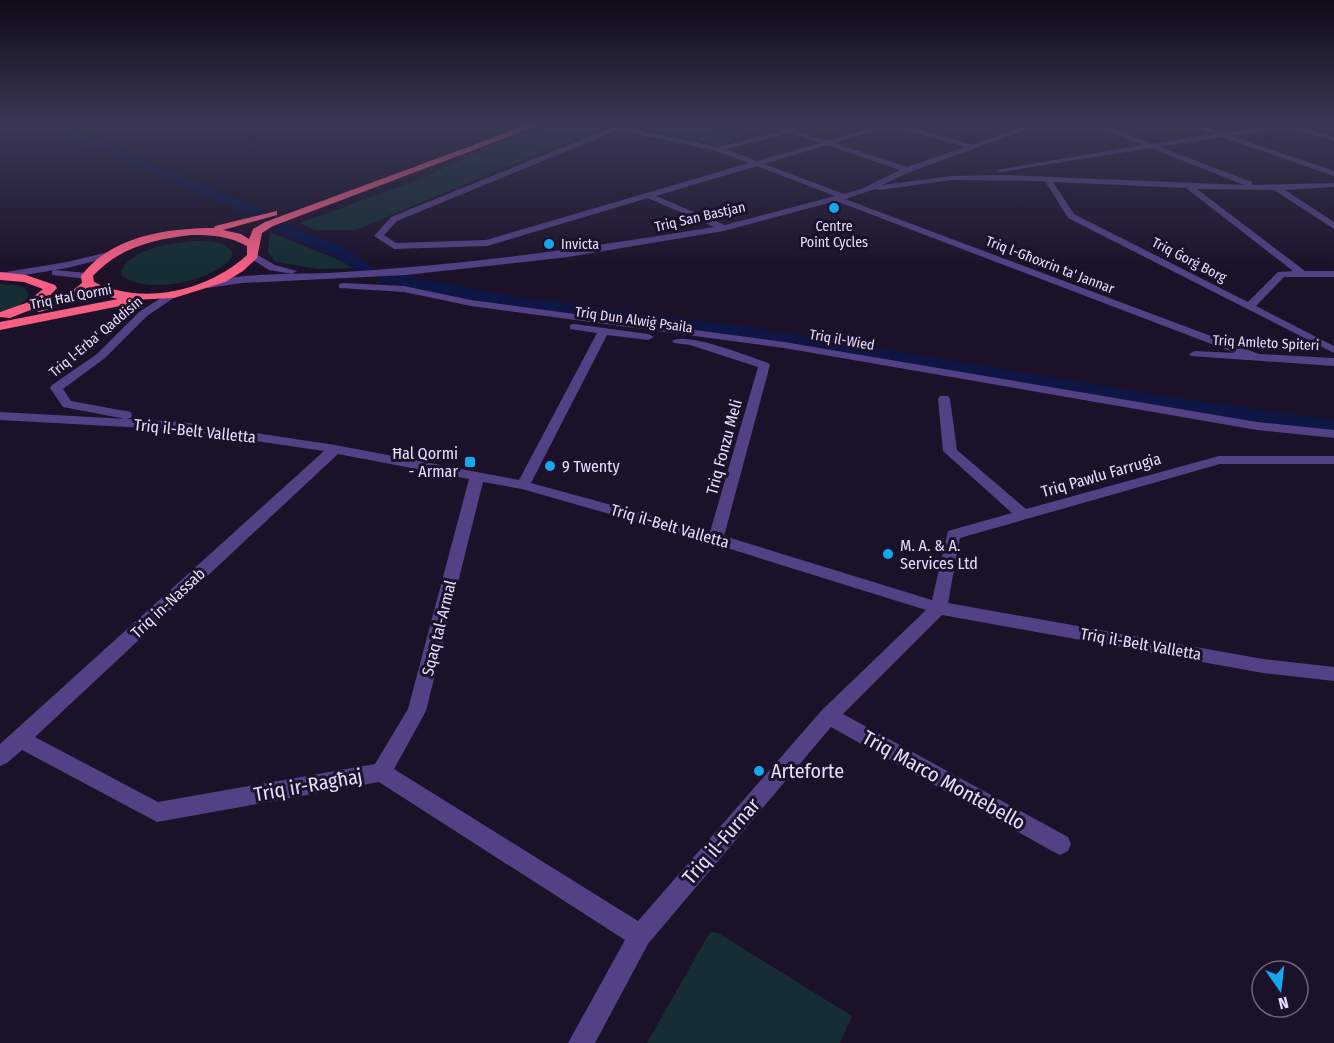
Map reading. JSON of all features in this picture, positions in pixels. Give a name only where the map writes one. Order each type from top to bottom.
[{"type":"highway","points":[[108,255],[147,240],[238,224],[389,172]]},
{"type":"highway","points":[[87,280],[99,292],[147,297],[208,285],[230,276],[245,266],[253,250],[257,231],[283,217],[407,172]]},
{"type":"highway","points":[[196,232],[233,234],[246,239],[253,250]]},
{"type":"highway","name":"Triq Ħal Qormi","points":[[0,316],[56,303],[76,294],[87,280],[93,265],[108,255]]},
{"type":"highway","points":[[0,276],[26,279],[51,288],[45,297],[26,308],[0,316]]},
{"type":"highway","name":"Triq Ħal Qormi","points":[[0,327],[147,297]]},
{"type":"street","points":[[511,172],[394,219],[379,236],[394,246],[487,243],[732,172]]},
{"type":"street","name":"Triq l-Għoxrin ta' Jannar","points":[[777,172],[1254,356]]},
{"type":"street","name":"Triq San Bastjan","points":[[208,285],[242,280],[406,272],[568,254],[724,228],[864,191],[904,172]]},
{"type":"street","points":[[864,191],[993,172]]},
{"type":"street","points":[[1218,172],[1246,182],[1254,188]]},
{"type":"street","points":[[952,178],[1047,178],[1254,188],[1334,185]]},
{"type":"street","name":"Triq Ġorġ Borg","points":[[1047,178],[1071,216],[1334,350]]},
{"type":"street","points":[[1188,186],[1303,274]]},
{"type":"street","points":[[1276,188],[1334,226]]},
{"type":"street","points":[[649,196],[724,228]]},
{"type":"street","name":"Triq San Bastjan","points":[[253,250],[272,268],[349,274]]},
{"type":"street","points":[[0,276],[28,273],[108,255]]},
{"type":"street","points":[[28,273],[87,280]]},
{"type":"street","points":[[1250,306],[1281,274],[1334,274]]},
{"type":"street","name":"Triq il-Wied","points":[[343,286],[404,289],[471,303],[784,345],[1257,426],[1334,434]]},
{"type":"street","name":"Triq l-Erba' Qaddisin","points":[[176,293],[143,314],[101,356],[56,388],[67,404],[182,426]]},
{"type":"street","name":"Triq Dun Alwiġ Psaila","points":[[534,320],[603,332],[691,342],[764,365]]},
{"type":"street","points":[[523,485],[603,332]]},
{"type":"street","name":"Triq Amleto Spiteri","points":[[1195,354],[1334,362]]},
{"type":"street","name":"Triq Fonzu Meli","points":[[716,539],[764,365]]},
{"type":"street","points":[[945,399],[951,451],[1023,515]]},
{"type":"street","name":"Triq il-Belt Valletta","points":[[0,417],[182,426],[335,449],[523,485],[716,539],[939,608],[1263,666],[1334,674]]},
{"type":"street","name":"Triq in-Nassab","points":[[0,757],[335,449]]},
{"type":"street","name":"Triq Pawlu Farrugia","points":[[939,608],[953,535],[1219,460],[1334,460]]},
{"type":"street","name":"Sqaq tal-Armal","points":[[381,772],[417,711],[477,477]]},
{"type":"street","name":"Triq il-Furnar","points":[[580,1043],[640,936],[829,716],[939,608]]},
{"type":"street","name":"Triq Marco Montebello","points":[[829,716],[1060,844]]},
{"type":"street","name":"Triq ir-Ragħaj","points":[[20,739],[157,812],[381,772],[640,936]]},
{"type":"green space","points":[[436,172],[494,172],[356,230],[315,230],[300,223]]},
{"type":"green space","points":[[270,232],[358,268],[318,269],[276,262],[268,252]]},
{"type":"green space","points":[[211,241],[221,244],[230,249],[233,254],[226,264],[213,272],[180,283],[145,284],[131,281],[121,274],[125,265],[141,253],[174,243]]},
{"type":"green space","points":[[0,284],[16,285],[26,289],[29,298],[16,307],[0,311]]},
{"type":"green space","points":[[710,932],[718,933],[852,1016],[840,1043],[647,1043]]},
{"type":"waterway","points":[[160,172],[255,212]]},
{"type":"waterway","points":[[285,229],[341,252],[365,268]]},
{"type":"waterway","points":[[389,278],[505,301],[755,334],[1152,401],[1334,427]]},
{"type":"place","name":"Centre Point Cycles","points":[[834,208]]},
{"type":"place","name":"Invicta","points":[[549,244]]},
{"type":"place","name":"Ħal Qormi - Armar","points":[[470,462]]},
{"type":"place","name":"9 Twenty","points":[[550,466]]},
{"type":"place","name":"M. A. & A. Services Ltd","points":[[888,554]]},
{"type":"place","name":"Arteforte","points":[[759,771]]}]
